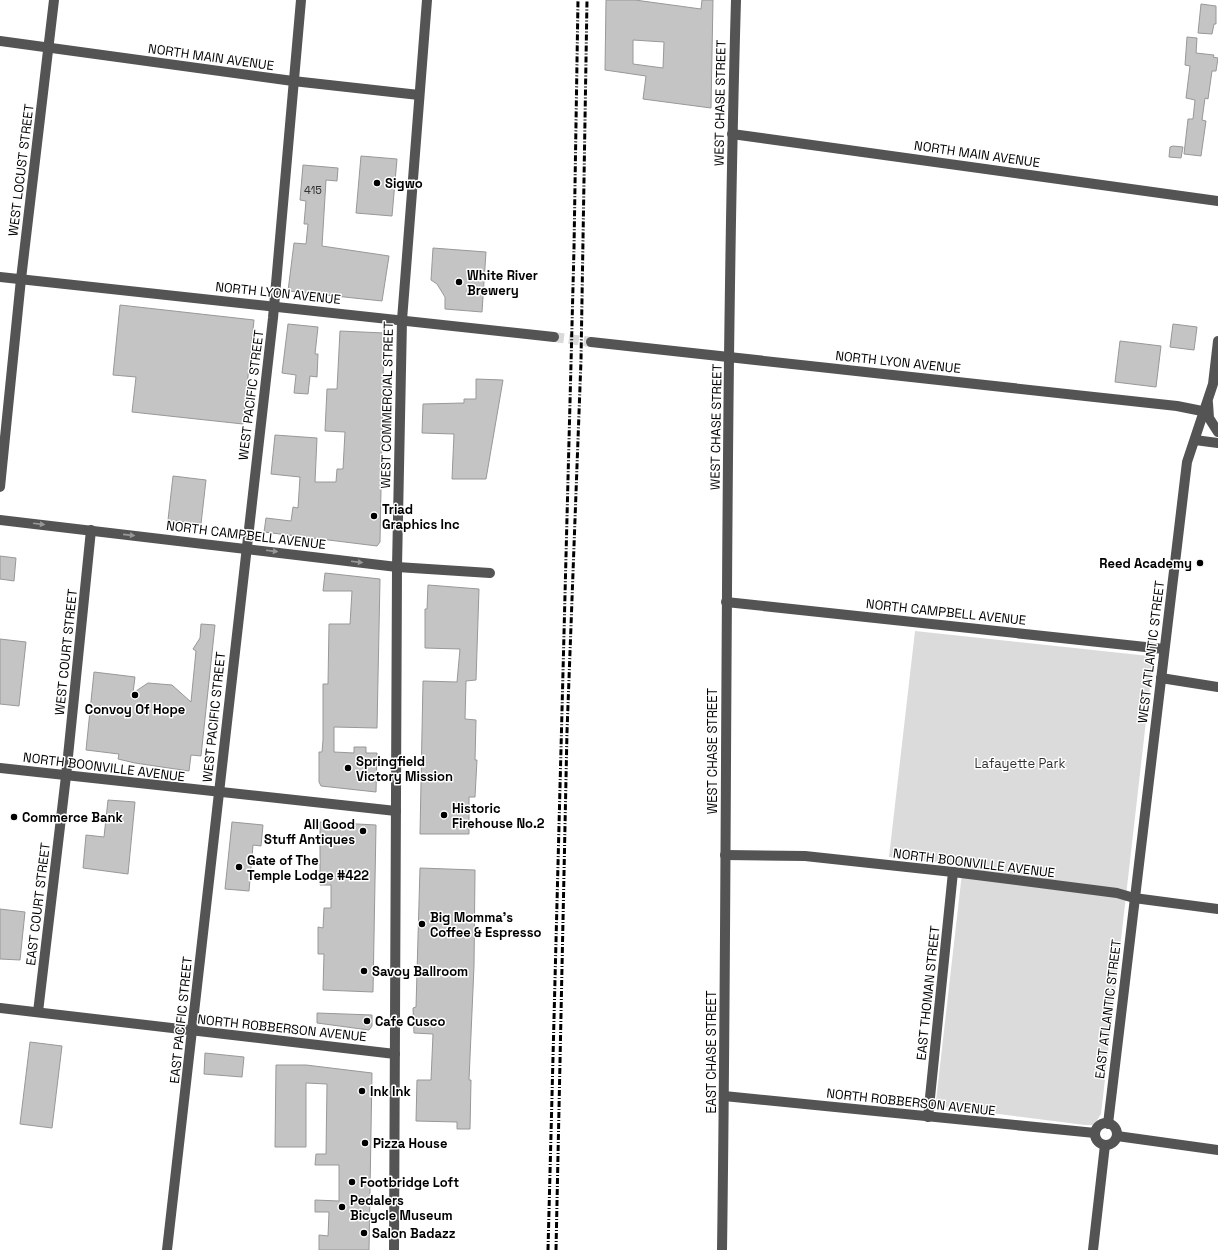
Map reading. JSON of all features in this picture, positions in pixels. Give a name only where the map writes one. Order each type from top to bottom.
[{"type":"street","name":"WEST LOCUST STREET","points":[[0,487],[21,279],[54,0]]},
{"type":"street","name":"WEST PACIFIC STREET","points":[[219,793],[274,306],[301,0]]},
{"type":"street","name":"WEST COMMERCIAL STREET","points":[[394,1250],[397,566],[402,320],[427,0]]},
{"type":"street","name":"WEST CHASE STREET","points":[[725,854],[726,602],[730,357],[729,298],[736,0]]},
{"type":"street","name":"NORTH MAIN AVENUE","points":[[0,41],[293,81],[419,95]]},
{"type":"street","name":"NORTH MAIN AVENUE","points":[[732,134],[1218,201]]},
{"type":"street","name":"NORTH LYON AVENUE","points":[[0,277],[554,337]]},
{"type":"street","name":"WEST ATLANTIC STREET","points":[[1134,898],[1187,462],[1195,440],[1202,411],[1212,384],[1218,341]]},
{"type":"street","name":"NORTH LYON AVENUE","points":[[591,342],[1177,406],[1202,411]]},
{"type":"street","points":[[1207,398],[1209,418],[1218,432]]},
{"type":"street","points":[[1195,440],[1218,443]]},
{"type":"street","name":"NORTH CAMPBELL AVENUE","points":[[0,520],[397,566],[490,573]]},
{"type":"street","name":"WEST COURT STREET","points":[[66,776],[90,530]]},
{"type":"street","name":"NORTH CAMPBELL AVENUE","points":[[726,602],[1164,649]]},
{"type":"street","points":[[1161,678],[1218,687]]},
{"type":"street","name":"NORTH BOONVILLE AVENUE","points":[[0,768],[219,793],[396,811]]},
{"type":"street","name":"EAST COURT STREET","points":[[38,1012],[66,776]]},
{"type":"street","name":"EAST PACIFIC STREET","points":[[168,1250],[219,793]]},
{"type":"street","name":"NORTH BOONVILLE AVENUE","points":[[725,854],[805,856],[953,872],[1117,893],[1134,898],[1218,909]]},
{"type":"street","name":"EAST CHASE STREET","points":[[722,1250],[725,854]]},
{"type":"street","name":"EAST THOMAN STREET","points":[[928,1117],[953,872]]},
{"type":"street","name":"EAST ATLANTIC STREET","points":[[1108,1124],[1134,898]]},
{"type":"street","name":"NORTH ROBBERSON AVENUE","points":[[0,1008],[395,1054]]},
{"type":"street","name":"NORTH ROBBERSON AVENUE","points":[[724,1096],[1095,1132]]},
{"type":"street","points":[[1108,1124],[1114,1127],[1116,1136],[1113,1142],[1105,1145],[1097,1141],[1095,1132],[1098,1126],[1108,1124]]},
{"type":"street","points":[[1116,1136],[1218,1150]]},
{"type":"street","points":[[1093,1250],[1105,1145]]},
{"type":"green space","name":"Lafayette Park","points":[[915,631],[1149,656],[1153,660],[1101,1114],[1094,1125],[937,1106],[936,1101],[962,873],[960,866],[955,864],[889,857]]},
{"type":"building","points":[[606,0],[635,0],[701,9],[702,0],[713,0],[711,108],[643,99],[646,76],[605,70]],"holes":[[[633,40],[664,42],[663,68],[633,64]]]},
{"type":"building","points":[[1201,4],[1216,6],[1216,24],[1214,24],[1212,34],[1198,33]]},
{"type":"building","points":[[1187,37],[1197,38],[1196,53],[1214,55],[1213,57],[1218,58],[1216,71],[1212,71],[1208,99],[1205,98],[1202,120],[1206,121],[1201,156],[1184,154],[1188,119],[1193,119],[1195,100],[1186,98],[1190,66],[1185,65]]},
{"type":"building","points":[[1170,147],[1183,147],[1181,158],[1169,157]]},
{"type":"building","name":"Sigwo","points":[[361,156],[397,159],[392,216],[356,213]]},
{"type":"building","points":[[303,165],[338,168],[337,181],[326,180],[322,246],[389,256],[382,301],[288,291],[294,243],[306,244],[308,224],[304,224],[306,201],[300,200]]},
{"type":"building","name":"White River Brewery","points":[[433,248],[486,252],[482,312],[445,309],[445,297],[437,284],[431,280]]},
{"type":"building","points":[[120,305],[254,320],[243,424],[132,412],[136,377],[113,375]]},
{"type":"building","points":[[288,324],[318,327],[315,354],[318,354],[317,377],[310,376],[308,394],[294,393],[296,375],[282,373]]},
{"type":"building","points":[[1173,324],[1197,327],[1194,350],[1170,347]]},
{"type":"building","points":[[340,331],[384,333],[380,542],[377,546],[264,532],[266,518],[291,521],[293,507],[298,508],[300,477],[271,474],[275,435],[317,438],[315,482],[336,482],[337,469],[343,469],[345,432],[325,431],[327,389],[337,389]]},
{"type":"building","points":[[1120,341],[1161,346],[1156,387],[1115,382]]},
{"type":"building","points":[[476,379],[503,380],[486,479],[452,479],[454,434],[422,433],[423,404],[464,403],[464,399],[476,399]]},
{"type":"building","points":[[173,476],[206,480],[201,524],[168,520]]},
{"type":"building","points":[[0,556],[16,558],[14,581],[0,579]]},
{"type":"building","points":[[325,573],[380,579],[377,728],[334,727],[334,752],[354,753],[354,747],[366,747],[366,753],[377,753],[376,792],[321,786],[319,782],[319,752],[322,752],[323,740],[323,684],[328,684],[329,624],[350,624],[352,591],[323,591]]},
{"type":"building","points":[[428,585],[479,589],[476,680],[466,681],[465,719],[476,720],[475,760],[477,760],[475,797],[469,797],[469,834],[420,834],[423,681],[457,682],[460,649],[425,648],[425,609],[427,609]]},
{"type":"building","name":"Convoy Of Hope","points":[[201,624],[215,625],[201,756],[191,755],[189,771],[135,763],[118,759],[119,754],[86,750],[94,672],[135,677],[133,693],[148,683],[172,685],[191,702],[196,651],[193,649],[200,638]]},
{"type":"building","points":[[0,639],[26,642],[19,706],[0,704]]},
{"type":"building","points":[[108,800],[135,802],[128,874],[83,868],[86,835],[104,837]]},
{"type":"building","name":"Gate of The Temple Lodge #422","points":[[232,822],[263,825],[261,846],[253,845],[249,891],[225,889]]},
{"type":"building","points":[[320,822],[376,825],[373,992],[323,990],[324,954],[318,954],[318,927],[323,928],[324,908],[331,908],[331,885],[320,885]]},
{"type":"building","points":[[420,868],[475,870],[474,966],[469,1080],[471,1080],[470,1129],[457,1129],[457,1122],[416,1121],[417,1080],[431,1080],[433,1034],[414,1033],[413,1008],[416,1007]]},
{"type":"building","points":[[0,909],[25,912],[20,960],[0,959]]},
{"type":"building","points":[[317,1013],[372,1015],[372,1026],[369,1030],[317,1023]]},
{"type":"building","points":[[30,1042],[62,1046],[52,1128],[20,1124]]},
{"type":"building","points":[[205,1053],[244,1057],[242,1077],[204,1074]]},
{"type":"building","points":[[276,1065],[306,1065],[372,1073],[369,1250],[319,1250],[319,1235],[328,1236],[329,1212],[315,1212],[315,1200],[339,1201],[339,1165],[315,1165],[316,1154],[326,1154],[327,1084],[306,1083],[306,1147],[275,1147]]},
{"type":"tunnel","points":[[554,337],[591,342]]},
{"type":"railway","points":[[548,1250],[574,248],[578,0]]},
{"type":"railway","points":[[556,1250],[567,732],[581,360],[587,0]]},
{"type":"place","name":"Sigwo","points":[[377,183]]},
{"type":"place","name":"White River Brewery","points":[[459,282]]},
{"type":"place","name":"Triad Graphics Inc","points":[[374,516]]},
{"type":"place","name":"Reed Academy","points":[[1200,563]]},
{"type":"place","name":"Convoy Of Hope","points":[[135,695]]},
{"type":"place","name":"Springfield Victory Mission","points":[[348,768]]},
{"type":"place","name":"Historic Firehouse No.2","points":[[444,815]]},
{"type":"place","name":"Commerce Bank","points":[[14,817]]},
{"type":"place","name":"All Good Stuff Antiques","points":[[363,831]]},
{"type":"place","name":"Gate of The Temple Lodge #422","points":[[239,867]]},
{"type":"place","name":"Big Momma's Coffee & Espresso","points":[[422,924]]},
{"type":"place","name":"Savoy Ballroom","points":[[364,971]]},
{"type":"place","name":"Cafe Cusco","points":[[367,1021]]},
{"type":"place","name":"Ink Ink","points":[[362,1091]]},
{"type":"place","name":"Pizza House","points":[[365,1143]]},
{"type":"place","name":"Footbridge Loft","points":[[352,1182]]},
{"type":"place","name":"Pedalers Bicycle Museum","points":[[342,1207]]},
{"type":"place","name":"Salon Badazz","points":[[364,1233]]}]
